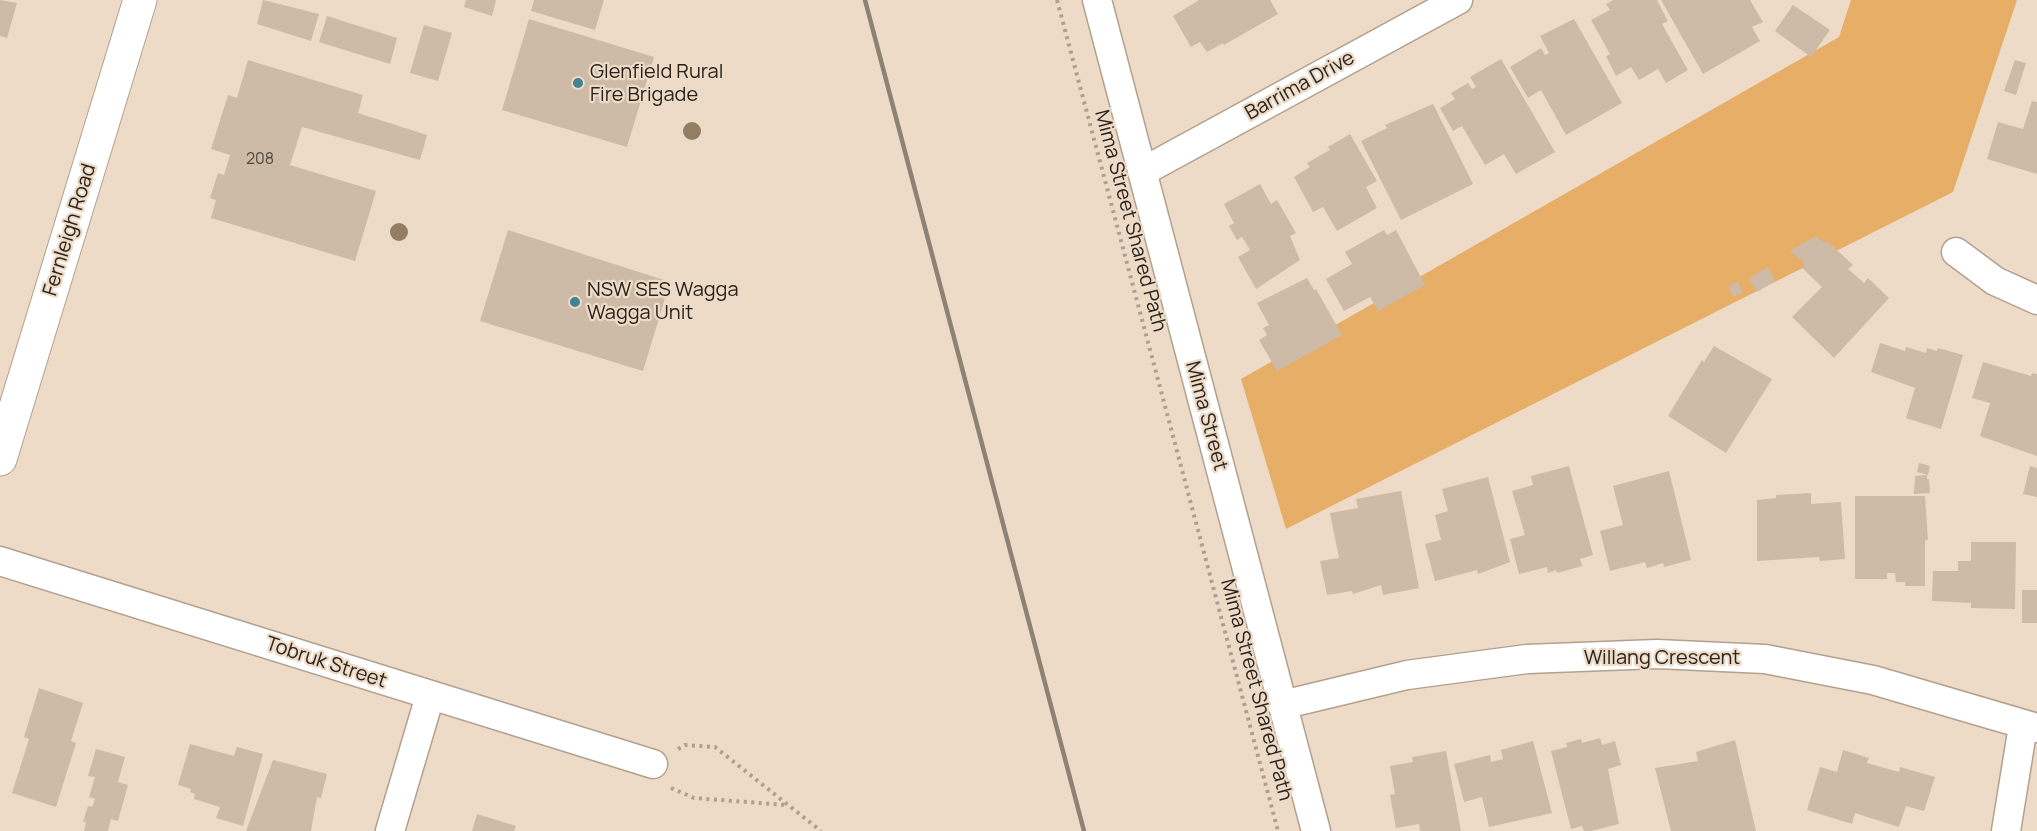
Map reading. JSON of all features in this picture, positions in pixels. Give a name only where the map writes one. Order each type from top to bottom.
[{"type":"street","name":"Fernleigh Road","points":[[0,459],[140,0]]},
{"type":"street","name":"Mima Street","points":[[1097,0],[1316,831]]},
{"type":"street","name":"Barrima Drive","points":[[1142,172],[1458,0]]},
{"type":"street","points":[[1956,252],[1995,281],[2037,300]]},
{"type":"street","name":"Tobruk Street","points":[[0,561],[653,764]]},
{"type":"street","name":"Willang Crescent","points":[[1282,705],[1407,675],[1527,659],[1657,654],[1765,659],[1808,667],[1873,680],[2030,727]]},
{"type":"street","points":[[390,831],[430,696]]},
{"type":"street","points":[[2006,831],[2030,727]]},
{"type":"path","name":"Mima Street Shared Path","points":[[1057,0],[1278,831]]},
{"type":"path","points":[[786,805],[694,798],[662,783],[653,764],[685,746],[715,747],[821,831]]},
{"type":"shaded area","points":[[1851,0],[2017,0],[1953,192],[1286,529],[1241,379],[1839,37]]},
{"type":"building","points":[[0,0],[17,3],[7,38],[0,36]]},
{"type":"building","points":[[263,0],[319,14],[311,41],[257,24]]},
{"type":"building","points":[[466,0],[496,0],[492,16],[464,7]]},
{"type":"building","points":[[534,0],[604,0],[595,30],[531,11]]},
{"type":"building","points":[[1199,0],[1270,0],[1278,14],[1224,45],[1223,43],[1207,52],[1200,42],[1191,47],[1173,16]]},
{"type":"building","points":[[1613,0],[1657,0],[1668,21],[1662,24],[1688,70],[1666,83],[1658,69],[1639,80],[1631,67],[1616,76],[1606,56],[1610,54],[1591,20],[1610,10],[1606,4]]},
{"type":"building","points":[[1661,0],[1750,0],[1763,22],[1752,27],[1760,41],[1703,74]]},
{"type":"building","points":[[1793,5],[1830,30],[1811,57],[1775,31]]},
{"type":"building","points":[[327,16],[397,38],[390,64],[319,42]]},
{"type":"building","name":"Glenfield Rural Fire Brigade","points":[[529,19],[654,57],[627,147],[502,110]]},
{"type":"building","points":[[1574,19],[1622,103],[1566,135],[1541,90],[1528,98],[1510,67],[1541,48],[1545,55],[1549,53],[1540,36]]},
{"type":"building","points":[[424,25],[452,33],[438,81],[410,73]]},
{"type":"building","points":[[1501,59],[1555,152],[1516,174],[1504,154],[1485,165],[1462,126],[1453,131],[1440,108],[1455,99],[1451,93],[1468,83],[1472,89],[1476,87],[1470,77]]},
{"type":"building","points":[[248,60],[363,95],[358,113],[427,135],[420,160],[302,127],[290,165],[376,191],[355,261],[211,218],[216,200],[210,198],[218,173],[224,175],[230,155],[211,149],[228,95],[237,98]]},
{"type":"building","points":[[2015,60],[2026,63],[2016,95],[2004,91]]},
{"type":"building","points":[[2032,101],[2037,102],[2037,174],[1987,159],[1998,122],[2023,129]]},
{"type":"building","points":[[1433,104],[1473,184],[1401,220],[1361,141],[1387,128],[1385,125]]},
{"type":"building","points":[[1350,134],[1377,181],[1366,187],[1377,208],[1337,231],[1323,207],[1313,212],[1294,177],[1310,167],[1307,163],[1330,150],[1328,147]]},
{"type":"building","points":[[1260,184],[1271,204],[1277,200],[1296,233],[1290,236],[1300,260],[1256,289],[1238,257],[1250,250],[1242,237],[1237,240],[1229,226],[1234,223],[1224,204]]},
{"type":"building","name":"NSW SES Wagga Wagga Unit","points":[[508,230],[670,282],[643,371],[480,321]]},
{"type":"building","points":[[1384,230],[1387,235],[1396,230],[1425,285],[1378,311],[1370,297],[1344,311],[1326,279],[1352,264],[1345,252]]},
{"type":"building","points":[[1816,236],[1824,243],[1827,241],[1853,265],[1848,269],[1864,283],[1868,278],[1889,298],[1834,358],[1792,317],[1822,287],[1802,268],[1805,264],[1790,251]]},
{"type":"building","points":[[1768,267],[1775,281],[1757,292],[1749,278]]},
{"type":"building","points":[[1307,278],[1314,290],[1316,289],[1342,335],[1277,371],[1259,340],[1267,335],[1263,328],[1269,325],[1257,303]]},
{"type":"building","points":[[1738,282],[1743,292],[1733,297],[1728,286]]},
{"type":"building","points":[[1880,343],[1905,351],[1906,347],[1926,353],[1927,348],[1937,351],[1938,348],[1963,355],[1941,429],[1906,418],[1915,388],[1871,372]]},
{"type":"building","points":[[1714,346],[1772,379],[1726,453],[1668,416],[1702,360],[1704,362]]},
{"type":"building","points":[[1983,362],[2031,376],[2032,373],[2037,374],[2037,456],[1980,436],[1990,403],[1972,398]]},
{"type":"building","points":[[1919,463],[1930,466],[1928,475],[1917,472]]},
{"type":"building","points":[[1569,466],[1593,555],[1580,559],[1582,566],[1557,573],[1556,570],[1548,573],[1547,567],[1519,574],[1510,539],[1525,535],[1512,491],[1533,485],[1531,476]]},
{"type":"building","points":[[2030,466],[2037,468],[2037,497],[2023,494]]},
{"type":"building","points":[[1669,471],[1691,560],[1664,567],[1663,563],[1647,568],[1645,562],[1610,571],[1600,531],[1623,525],[1613,486]]},
{"type":"building","points":[[1927,475],[1930,493],[1914,494],[1915,476]]},
{"type":"building","points":[[1488,477],[1510,562],[1478,574],[1477,570],[1435,581],[1425,544],[1441,540],[1435,515],[1448,511],[1442,489]]},
{"type":"building","points":[[1401,491],[1419,588],[1383,595],[1381,585],[1353,594],[1352,591],[1327,595],[1320,561],[1339,558],[1330,513],[1358,508],[1356,499]]},
{"type":"building","points":[[1811,493],[1811,504],[1841,502],[1845,559],[1820,561],[1819,557],[1757,561],[1757,500],[1776,498],[1776,495]]},
{"type":"building","points":[[1855,496],[1925,496],[1928,540],[1925,540],[1925,586],[1905,586],[1905,582],[1896,582],[1895,573],[1887,573],[1887,579],[1855,579]]},
{"type":"building","points":[[1971,542],[2016,542],[2015,609],[1971,608],[1971,603],[1932,601],[1933,571],[1958,571],[1958,561],[1971,561]]},
{"type":"building","points":[[2022,590],[2037,590],[2037,623],[2022,623]]},
{"type":"building","points":[[39,688],[83,703],[71,741],[76,743],[56,807],[12,793],[29,739],[24,737]]},
{"type":"building","points":[[1600,738],[1602,745],[1615,741],[1621,765],[1608,769],[1619,824],[1591,831],[1584,831],[1582,826],[1571,829],[1551,751],[1567,747],[1566,743],[1581,739],[1582,743]]},
{"type":"building","points":[[1735,740],[1756,831],[1671,831],[1655,768],[1698,761],[1696,752]]},
{"type":"building","points":[[1533,741],[1552,813],[1489,827],[1482,797],[1464,802],[1454,764],[1490,755],[1491,762],[1503,759],[1501,750]]},
{"type":"building","points":[[190,744],[234,756],[237,747],[263,754],[243,826],[216,818],[220,807],[194,799],[195,794],[190,792],[191,789],[178,785]]},
{"type":"building","points":[[96,749],[125,757],[118,782],[128,785],[118,821],[111,819],[108,831],[84,831],[86,822],[83,822],[88,806],[92,807],[95,799],[89,797],[95,777],[88,776]]},
{"type":"building","points":[[1843,750],[1869,758],[1867,763],[1899,772],[1900,767],[1935,777],[1924,811],[1906,806],[1899,827],[1855,813],[1852,824],[1807,810],[1820,767],[1837,772]]},
{"type":"building","points":[[1446,751],[1461,831],[1420,831],[1419,824],[1396,828],[1390,795],[1395,794],[1390,766],[1413,762],[1412,757]]},
{"type":"building","points":[[273,760],[327,774],[321,798],[317,797],[311,831],[246,831]]},
{"type":"building","points":[[477,814],[516,826],[514,831],[472,831]]},
{"type":"railway","points":[[865,0],[1084,831]]},
{"type":"place","name":"Glenfield Rural Fire Brigade","points":[[578,83]]},
{"type":"place","name":"NSW SES Wagga Wagga Unit","points":[[575,302]]}]
